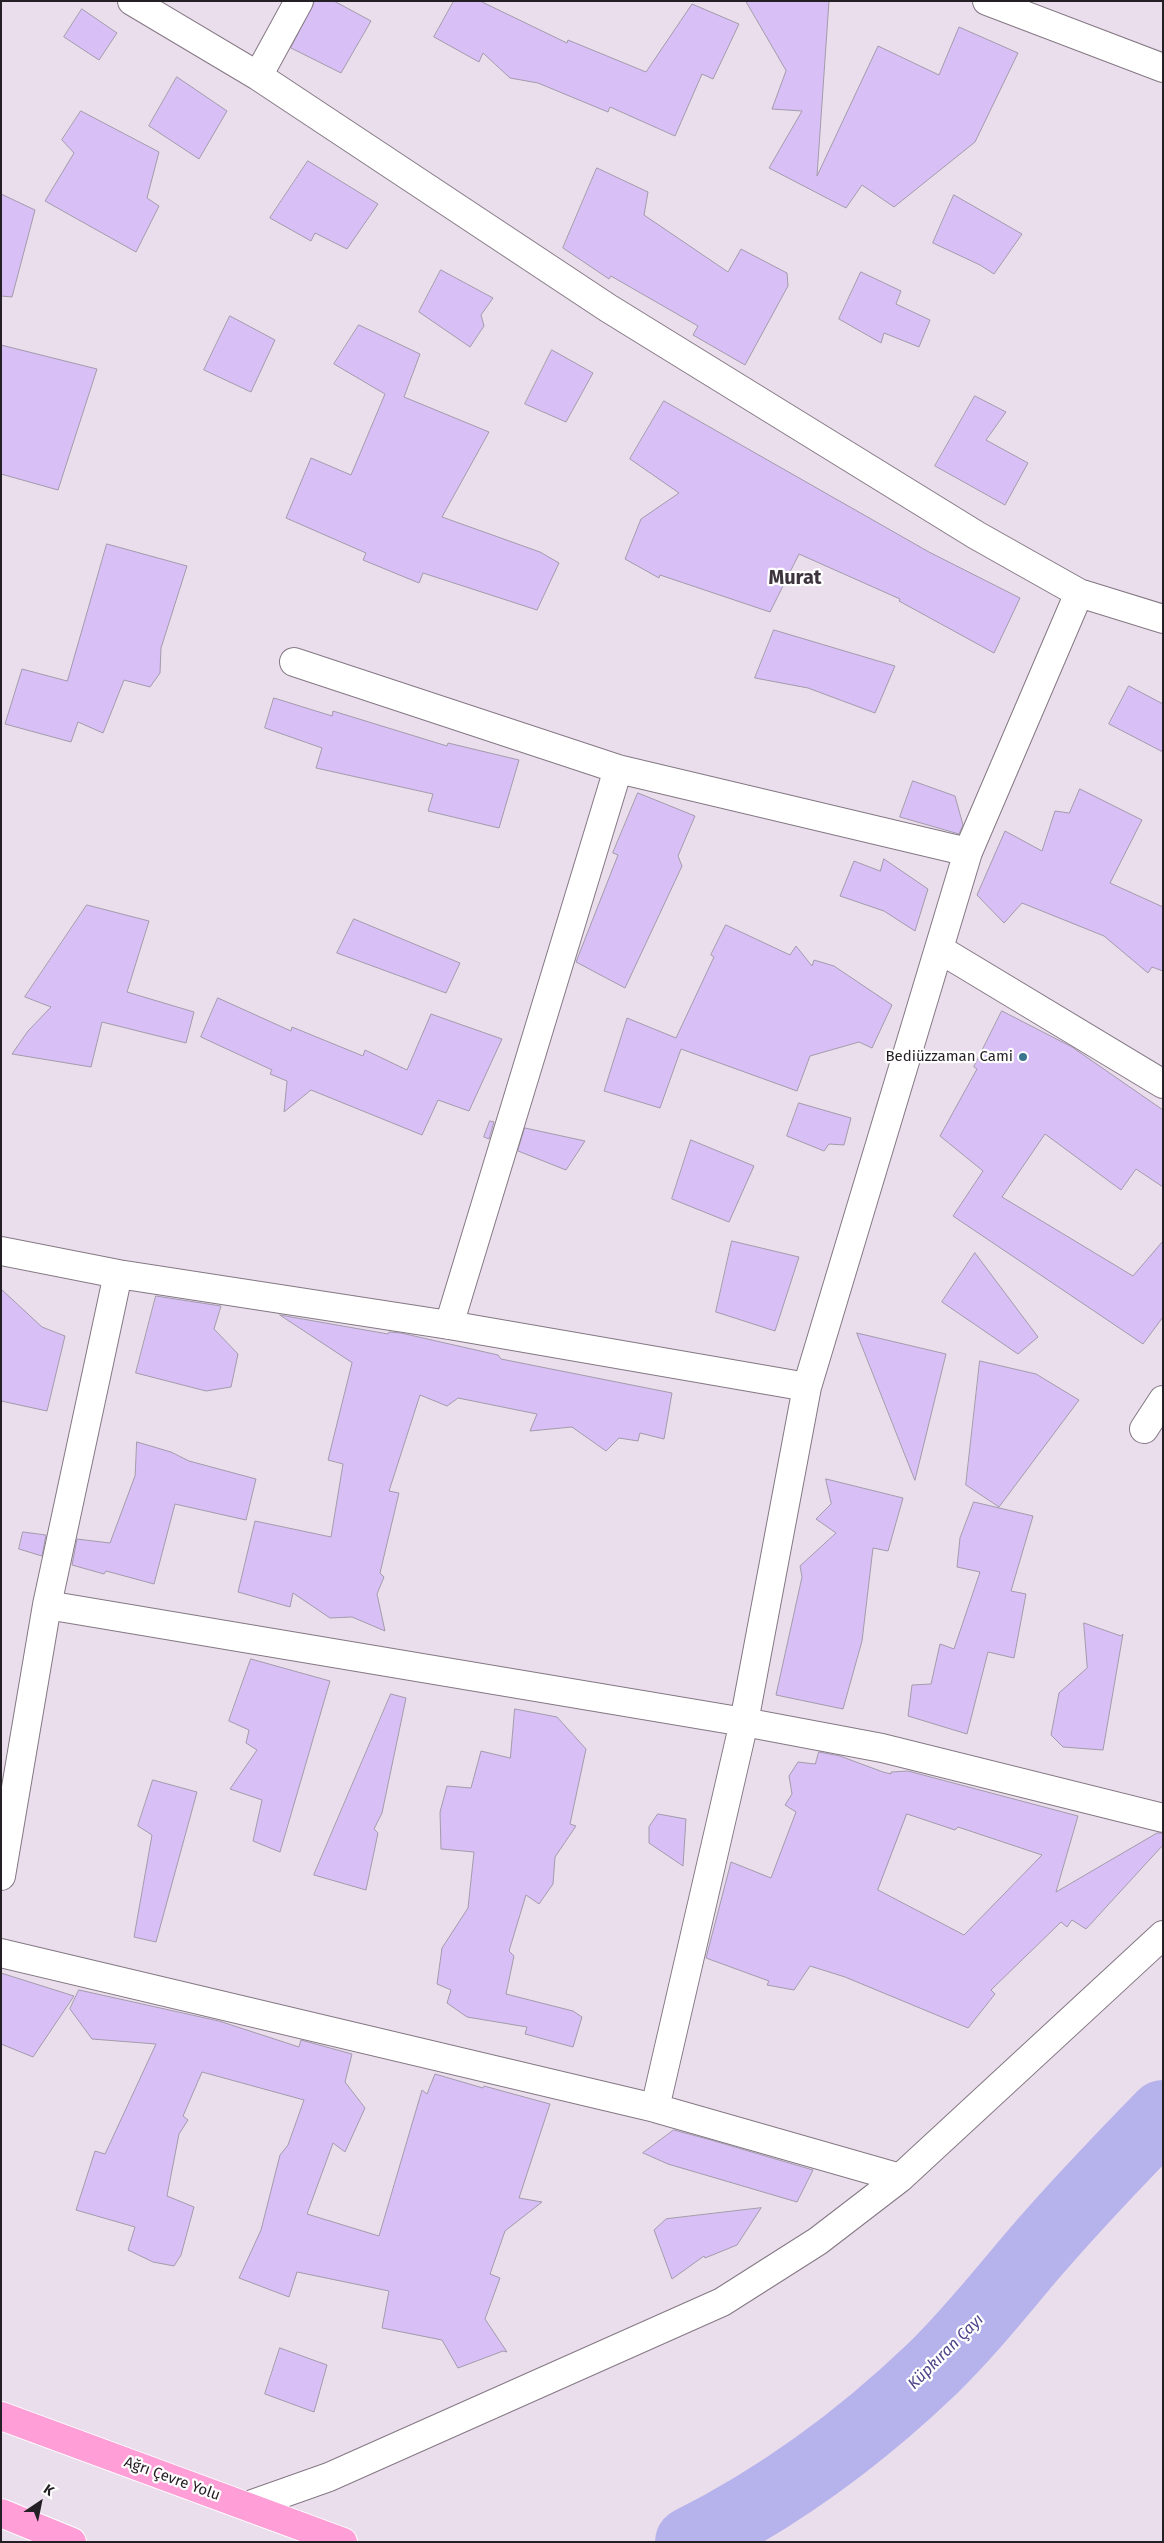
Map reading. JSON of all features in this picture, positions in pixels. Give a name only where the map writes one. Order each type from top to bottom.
[{"type":"highway","name":"Ağrı Çevre Yolu","points":[[1,2416],[343,2542]]},
{"type":"highway","points":[[1,2514],[72,2542]]},
{"type":"street","points":[[132,1],[258,76],[608,308],[976,535],[1079,593],[1163,619]]},
{"type":"street","points":[[258,76],[299,1]]},
{"type":"street","points":[[987,1],[1031,9],[1163,68]]},
{"type":"street","points":[[654,2108],[744,1722],[807,1387],[968,852],[1079,593]]},
{"type":"street","points":[[294,662],[618,770],[968,852]]},
{"type":"street","points":[[449,1325],[618,770]]},
{"type":"street","points":[[939,948],[1163,1084]]},
{"type":"street","points":[[1,1252],[118,1274],[449,1325],[807,1387]]},
{"type":"street","points":[[1,1876],[47,1605],[118,1274]]},
{"type":"street","points":[[1144,1429],[1163,1400]]},
{"type":"street","points":[[47,1605],[744,1722],[882,1748],[1163,1818]]},
{"type":"street","points":[[246,2506],[329,2477],[722,2302],[818,2241],[900,2178],[1163,1934]]},
{"type":"street","points":[[1,1953],[654,2108],[900,2178]]},
{"type":"building","points":[[315,1],[334,1],[371,21],[341,73],[291,48]]},
{"type":"building","points":[[454,1],[480,1],[567,43],[568,40],[646,72],[692,4],[739,24],[713,79],[702,74],[675,136],[610,107],[608,112],[538,83],[510,78],[483,53],[479,62],[434,37]]},
{"type":"building","points":[[746,1],[829,1],[817,176],[878,46],[939,75],[959,27],[1018,53],[975,142],[894,207],[862,185],[846,208],[769,168],[802,111],[772,109],[786,71]]},
{"type":"building","points":[[82,9],[117,33],[99,60],[64,37]]},
{"type":"building","points":[[177,77],[227,111],[199,159],[149,126]]},
{"type":"building","points":[[81,111],[159,152],[147,198],[159,206],[136,252],[45,201],[74,153],[62,140]]},
{"type":"building","points":[[308,161],[378,204],[347,249],[315,233],[311,241],[270,218]]},
{"type":"building","points":[[597,168],[648,192],[644,215],[728,272],[741,249],[787,273],[788,286],[745,365],[693,335],[698,326],[611,276],[609,279],[563,248]]},
{"type":"building","points":[[1,194],[35,210],[12,297],[1,296]]},
{"type":"building","points":[[954,195],[1022,234],[994,274],[980,265],[933,243]]},
{"type":"building","points":[[441,270],[493,298],[481,315],[484,326],[470,347],[419,312]]},
{"type":"building","points":[[861,272],[901,291],[896,304],[930,320],[919,347],[884,333],[881,343],[839,319]]},
{"type":"building","points":[[230,316],[275,340],[251,392],[204,370]]},
{"type":"building","points":[[359,325],[420,354],[404,397],[489,432],[442,517],[540,552],[559,563],[537,610],[423,573],[419,583],[363,560],[366,553],[286,518],[311,458],[351,475],[385,394],[334,364]]},
{"type":"building","points":[[1,345],[97,369],[58,490],[1,474]]},
{"type":"building","points":[[552,350],[593,373],[566,422],[525,404]]},
{"type":"building","points":[[975,396],[1006,412],[986,440],[1028,463],[1005,505],[935,466]]},
{"type":"building","points":[[664,401],[929,552],[1020,598],[994,653],[899,601],[900,599],[799,554],[770,612],[660,575],[659,578],[625,559],[641,519],[679,493],[630,459]]},
{"type":"building","points":[[107,544],[187,566],[161,648],[160,673],[150,687],[124,680],[103,733],[78,722],[71,742],[5,724],[22,669],[67,681]]},
{"type":"building","points":[[774,630],[895,666],[875,713],[808,688],[755,678]]},
{"type":"building","points":[[1129,686],[1163,704],[1163,752],[1109,724]]},
{"type":"building","points":[[274,698],[332,716],[333,711],[447,746],[448,743],[519,760],[499,828],[428,811],[433,794],[316,768],[322,748],[265,728]]},
{"type":"building","points":[[913,781],[955,796],[963,825],[959,834],[900,817]]},
{"type":"building","points":[[1080,789],[1142,820],[1110,883],[1163,907],[1163,971],[1152,967],[1148,973],[1104,936],[1022,903],[1004,923],[977,895],[1005,831],[1042,851],[1055,811],[1069,813]]},
{"type":"building","points":[[638,793],[695,816],[678,856],[682,866],[625,988],[576,962],[618,855],[613,853]]},
{"type":"building","points":[[884,859],[928,889],[915,931],[884,911],[840,896],[854,861],[880,871]]},
{"type":"building","points":[[87,905],[149,921],[127,992],[194,1012],[186,1043],[102,1022],[91,1067],[12,1054],[28,1031],[51,1007],[25,997]]},
{"type":"building","points":[[354,919],[460,963],[446,993],[337,953]]},
{"type":"building","points":[[726,925],[790,955],[796,946],[812,966],[814,960],[834,966],[892,1005],[872,1048],[859,1042],[810,1056],[797,1091],[681,1049],[660,1108],[604,1091],[627,1018],[676,1038],[714,957],[711,955]]},
{"type":"building","points":[[218,998],[291,1031],[292,1027],[363,1056],[365,1050],[407,1070],[431,1014],[502,1039],[469,1111],[438,1100],[422,1135],[311,1090],[284,1112],[287,1081],[270,1074],[272,1070],[201,1037]]},
{"type":"building","points":[[1002,1011],[1072,1047],[1163,1110],[1163,1187],[1136,1169],[1121,1190],[1045,1134],[1002,1197],[1133,1276],[1163,1241],[1163,1317],[1143,1344],[953,1216],[983,1171],[940,1136],[977,1069],[974,1067]]},
{"type":"building","points":[[799,1103],[851,1118],[844,1145],[829,1144],[824,1151],[787,1136]]},
{"type":"building","points":[[490,1121],[494,1122],[489,1139],[484,1137]]},
{"type":"building","points":[[525,1128],[585,1141],[566,1170],[518,1151]]},
{"type":"building","points":[[691,1140],[754,1166],[729,1222],[672,1199]]},
{"type":"building","points":[[732,1241],[799,1257],[775,1331],[716,1312]]},
{"type":"building","points":[[975,1253],[1038,1337],[1018,1354],[942,1302]]},
{"type":"building","points":[[1,1289],[42,1327],[65,1336],[47,1411],[1,1401]]},
{"type":"building","points":[[156,1296],[221,1306],[214,1329],[238,1354],[231,1387],[206,1391],[136,1373]]},
{"type":"building","points":[[280,1315],[388,1334],[389,1332],[401,1333],[498,1355],[501,1359],[672,1393],[664,1439],[640,1433],[638,1441],[619,1438],[606,1451],[572,1427],[530,1431],[537,1414],[458,1398],[447,1406],[420,1395],[389,1491],[399,1493],[380,1573],[384,1577],[377,1594],[385,1631],[352,1617],[330,1618],[293,1593],[290,1607],[238,1592],[255,1521],[331,1537],[343,1464],[328,1460],[352,1363]]},
{"type":"building","points":[[857,1333],[946,1354],[915,1480]]},
{"type":"building","points":[[980,1361],[1036,1374],[1079,1400],[999,1507],[966,1485]]},
{"type":"building","points":[[137,1442],[171,1452],[189,1461],[256,1479],[246,1520],[175,1504],[154,1584],[106,1571],[104,1574],[72,1565],[77,1539],[110,1543],[135,1476]]},
{"type":"building","points":[[826,1479],[903,1498],[888,1551],[873,1548],[862,1641],[843,1709],[776,1695],[802,1577],[800,1566],[836,1533],[816,1519],[831,1504]]},
{"type":"building","points":[[974,1502],[1033,1516],[1011,1591],[1026,1594],[1014,1658],[988,1652],[967,1734],[908,1716],[912,1685],[931,1684],[940,1644],[954,1649],[980,1572],[957,1567],[960,1538]]},
{"type":"building","points":[[23,1532],[46,1535],[42,1556],[19,1549]]},
{"type":"building","points":[[1084,1623],[1121,1636],[1123,1634],[1103,1750],[1063,1747],[1051,1735],[1059,1693],[1087,1668]]},
{"type":"building","points":[[251,1659],[330,1681],[280,1852],[253,1841],[262,1800],[230,1789],[257,1750],[246,1743],[249,1730],[229,1721]]},
{"type":"building","points":[[391,1694],[406,1698],[382,1813],[374,1829],[378,1833],[366,1890],[314,1875]]},
{"type":"building","points":[[515,1709],[557,1717],[586,1749],[570,1824],[576,1826],[555,1857],[553,1884],[539,1904],[526,1895],[509,1951],[514,1956],[506,1994],[573,2011],[582,2017],[573,2047],[525,2034],[527,2027],[467,2017],[447,2003],[451,1990],[437,1984],[442,1948],[468,1908],[474,1852],[441,1849],[440,1812],[447,1786],[471,1788],[481,1751],[510,1758]]},
{"type":"building","points":[[819,1752],[840,1756],[883,1772],[891,1774],[891,1772],[908,1771],[1078,1816],[1056,1892],[1157,1833],[1163,1833],[1163,1845],[1086,1929],[1072,1920],[1067,1927],[1061,1922],[991,1990],[995,1994],[968,2028],[845,1977],[810,1966],[794,1990],[767,1985],[769,1981],[706,1958],[731,1862],[771,1878],[796,1812],[785,1805],[792,1794],[789,1776],[798,1762],[815,1764]],"holes":[[[907,1814],[955,1830],[958,1827],[1042,1855],[964,1935],[878,1890]]]},
{"type":"building","points":[[153,1780],[197,1792],[156,1942],[134,1937],[152,1835],[138,1826]]},
{"type":"building","points":[[658,1814],[686,1819],[683,1866],[649,1843],[649,1827]]},
{"type":"building","points":[[1,1973],[74,1996],[33,2057],[1,2044]]},
{"type":"building","points":[[79,1990],[219,2021],[299,2047],[301,2040],[352,2054],[345,2082],[365,2108],[345,2152],[333,2143],[307,2214],[379,2236],[422,2090],[427,2094],[435,2074],[550,2104],[519,2198],[542,2202],[505,2231],[490,2274],[500,2278],[485,2319],[507,2352],[503,2351],[458,2368],[442,2340],[382,2328],[389,2291],[297,2272],[289,2297],[239,2278],[261,2230],[280,2155],[288,2145],[304,2100],[202,2072],[183,2116],[188,2120],[179,2134],[167,2196],[194,2207],[181,2255],[174,2266],[153,2262],[128,2250],[135,2227],[76,2210],[95,2151],[105,2154],[156,2044],[92,2039],[70,2009]]},
{"type":"building","points":[[674,2130],[813,2170],[797,2202],[668,2164],[643,2153]]},
{"type":"building","points":[[761,2208],[737,2245],[705,2258],[704,2256],[672,2279],[654,2230],[666,2219]]},
{"type":"building","points":[[280,2348],[327,2365],[314,2412],[265,2394]]},
{"type":"waterway","name":"Küpkıran Çayı","points":[[690,2542],[723,2525],[787,2486],[877,2419],[905,2394],[958,2342],[1063,2220],[1163,2115]]},
{"type":"place","name":"Bediüzzaman Cami","points":[[1023,1057]]},
{"type":"district","name":"Murat","points":[[795,578]]}]
